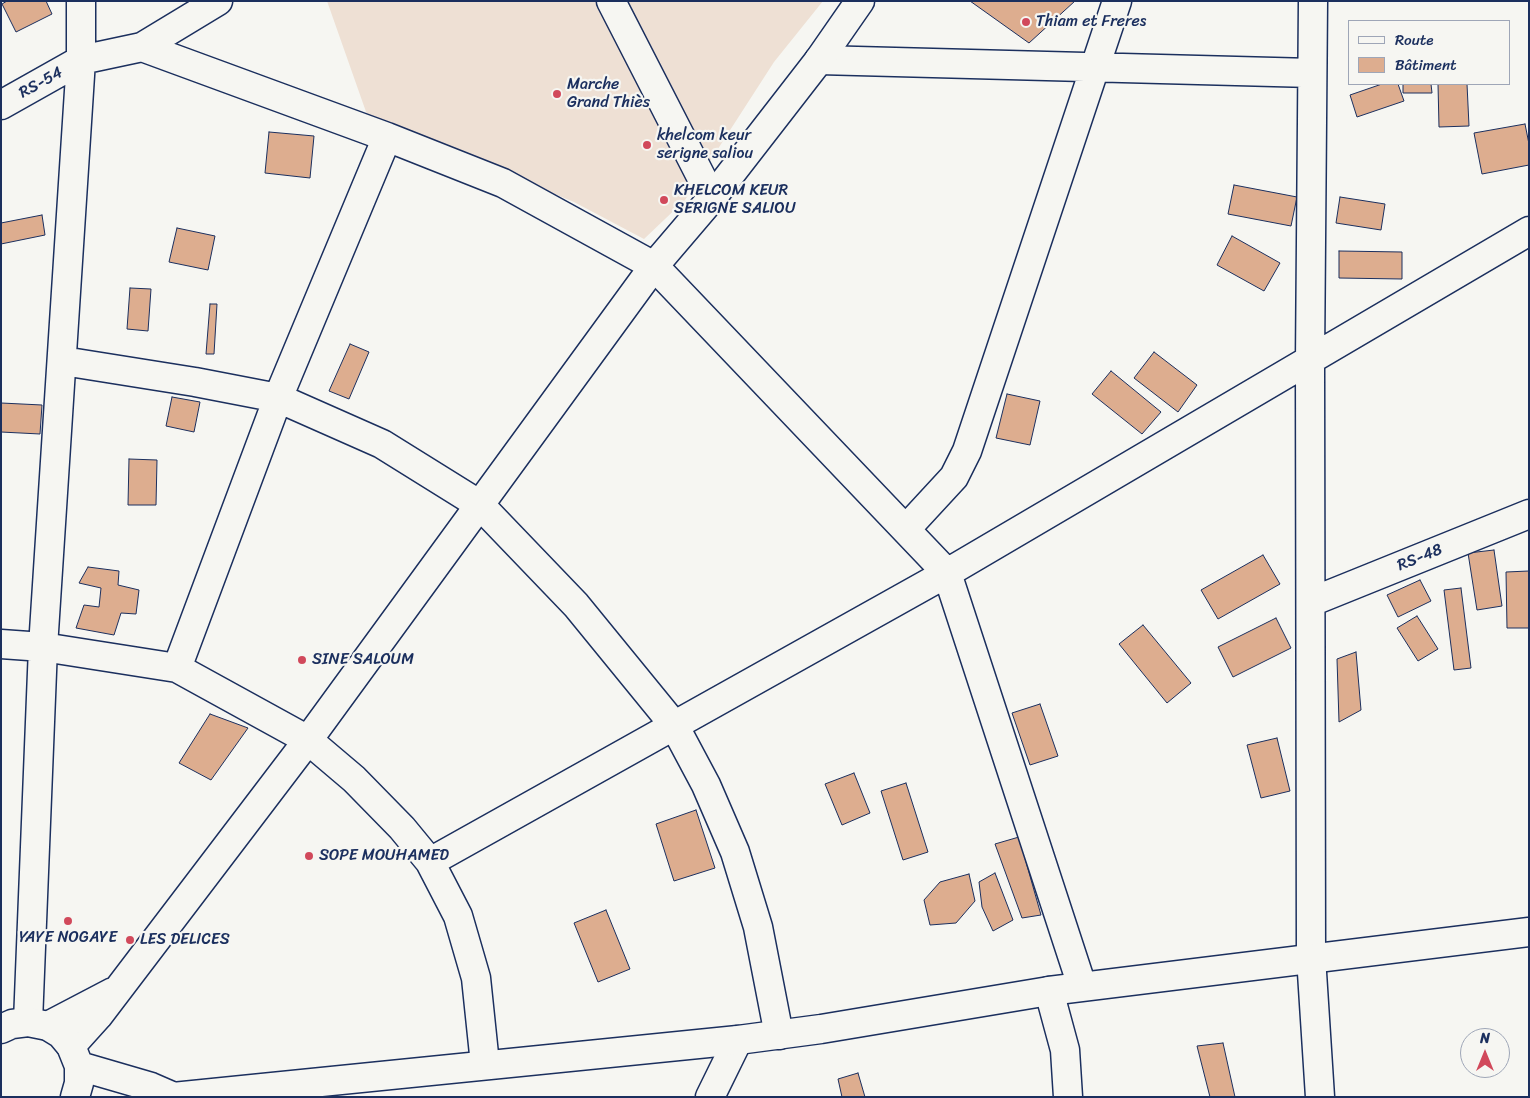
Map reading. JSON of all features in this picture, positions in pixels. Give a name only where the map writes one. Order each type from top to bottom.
[{"type":"street","points":[[18,1023],[63,361],[81,60],[81,1]]},
{"type":"street","points":[[142,47],[218,1]]},
{"type":"street","points":[[611,1],[712,198]]},
{"type":"street","points":[[75,1056],[119,989],[308,740],[654,266],[712,198],[818,60],[860,1]]},
{"type":"street","points":[[906,530],[954,477],[967,451],[1117,1]]},
{"type":"street","points":[[1313,1],[1310,361],[1311,958],[1320,1097]]},
{"type":"street","points":[[142,47],[387,137],[503,183],[654,266],[947,573],[1082,986]]},
{"type":"street","name":"RS-54","points":[[1,105],[81,60],[142,47]]},
{"type":"street","points":[[818,60],[1312,73]]},
{"type":"street","points":[[177,668],[278,398],[387,137]]},
{"type":"street","points":[[430,862],[947,573],[1529,231]]},
{"type":"street","points":[[63,361],[195,382],[278,398],[382,444],[480,505],[576,605],[674,725],[706,785],[735,852],[758,927],[779,1035]]},
{"type":"street","name":"RS-48","points":[[1311,602],[1529,514]]},
{"type":"street","points":[[1,644],[43,647],[177,668],[308,740],[354,779],[430,862],[458,916],[469,947],[476,978],[485,1064]]},
{"type":"street","points":[[75,1056],[173,1097],[485,1064],[738,1040],[1082,986],[1529,932]]},
{"type":"street","points":[[18,1023],[119,989]]},
{"type":"street","points":[[1049,991],[1065,1050],[1068,1097]]},
{"type":"street","points":[[18,1023],[61,1034],[75,1056],[79,1083],[75,1097]]},
{"type":"street","points":[[710,1097],[738,1040]]},
{"type":"shaded area","name":"Marche Grand Thiès","points":[[327,1],[823,1],[774,62],[685,200],[644,239],[574,202],[484,165],[371,126]]},
{"type":"building","points":[[7,1],[46,1],[52,14],[16,32],[2,4]]},
{"type":"building","name":"Thiam et Freres","points":[[970,1],[1075,1],[1029,43]]},
{"type":"building","points":[[1379,85],[1398,85],[1404,101],[1357,117],[1350,95]]},
{"type":"building","points":[[1403,85],[1431,85],[1432,93],[1403,93]]},
{"type":"building","points":[[1438,85],[1467,85],[1469,126],[1439,127]]},
{"type":"building","points":[[1525,124],[1529,144],[1529,165],[1482,174],[1474,133]]},
{"type":"building","points":[[269,132],[314,136],[310,178],[265,173]]},
{"type":"building","points":[[1234,185],[1297,197],[1291,226],[1228,214]]},
{"type":"building","points":[[1340,197],[1385,204],[1381,230],[1336,223]]},
{"type":"building","points":[[42,215],[45,235],[1,244],[1,223]]},
{"type":"building","points":[[177,228],[215,236],[208,270],[169,262]]},
{"type":"building","points":[[1232,236],[1280,263],[1264,291],[1217,265]]},
{"type":"building","points":[[1339,251],[1402,252],[1402,279],[1339,278]]},
{"type":"building","points":[[130,288],[151,289],[148,331],[127,329]]},
{"type":"building","points":[[210,304],[217,304],[214,354],[206,354]]},
{"type":"building","points":[[350,344],[369,352],[349,399],[329,391]]},
{"type":"building","points":[[1154,352],[1197,385],[1178,412],[1134,378]]},
{"type":"building","points":[[1111,371],[1161,412],[1142,434],[1092,394]]},
{"type":"building","points":[[1007,394],[1040,401],[1030,445],[996,438]]},
{"type":"building","points":[[172,397],[200,402],[194,432],[166,426]]},
{"type":"building","points":[[1,403],[42,405],[40,434],[1,432]]},
{"type":"building","points":[[129,459],[157,460],[156,505],[128,505]]},
{"type":"building","points":[[1494,550],[1502,606],[1477,610],[1468,553]]},
{"type":"building","points":[[1263,555],[1280,584],[1218,619],[1201,590]]},
{"type":"building","points":[[88,567],[119,571],[118,585],[139,590],[136,614],[121,613],[114,635],[76,628],[84,605],[99,607],[101,588],[79,583]]},
{"type":"building","points":[[1529,571],[1529,628],[1507,628],[1506,572]]},
{"type":"building","points":[[1420,580],[1431,601],[1398,617],[1387,595]]},
{"type":"building","points":[[1461,588],[1471,668],[1454,670],[1444,590]]},
{"type":"building","points":[[1417,616],[1438,649],[1418,661],[1397,628]]},
{"type":"building","points":[[1276,618],[1291,648],[1233,677],[1218,647]]},
{"type":"building","points":[[1143,625],[1191,683],[1167,703],[1119,644]]},
{"type":"building","points":[[1356,652],[1361,710],[1339,722],[1337,659]]},
{"type":"building","points":[[1040,704],[1058,756],[1030,765],[1012,713]]},
{"type":"building","points":[[210,714],[248,728],[211,780],[179,763]]},
{"type":"building","points":[[1277,738],[1290,791],[1261,798],[1247,745]]},
{"type":"building","points":[[854,773],[870,813],[842,825],[825,784]]},
{"type":"building","points":[[906,783],[928,852],[903,860],[881,791]]},
{"type":"building","points":[[696,810],[715,868],[674,881],[656,824]]},
{"type":"building","points":[[1019,837],[1041,915],[1022,918],[995,844]]},
{"type":"building","points":[[995,873],[1013,920],[993,931],[982,907],[979,882]]},
{"type":"building","points":[[969,874],[975,901],[956,923],[930,925],[924,900],[940,882]]},
{"type":"building","points":[[606,910],[630,969],[598,982],[574,923]]},
{"type":"building","points":[[1223,1043],[1235,1097],[1210,1097],[1197,1046]]},
{"type":"building","points":[[858,1073],[865,1097],[842,1097],[838,1079]]},
{"type":"place","name":"Thiam et Freres","points":[[1026,22]]},
{"type":"place","name":"Marche Grand Thiès","points":[[557,94]]},
{"type":"place","name":"khelcom keur serigne saliou","points":[[647,145]]},
{"type":"place","name":"KHELCOM KEUR SERIGNE SALIOU","points":[[664,200]]},
{"type":"place","name":"SINE SALOUM","points":[[302,660]]},
{"type":"place","name":"SOPE MOUHAMED","points":[[309,856]]},
{"type":"place","name":"YAYE NOGAYE","points":[[68,921]]},
{"type":"place","name":"LES DELICES","points":[[130,940]]}]
